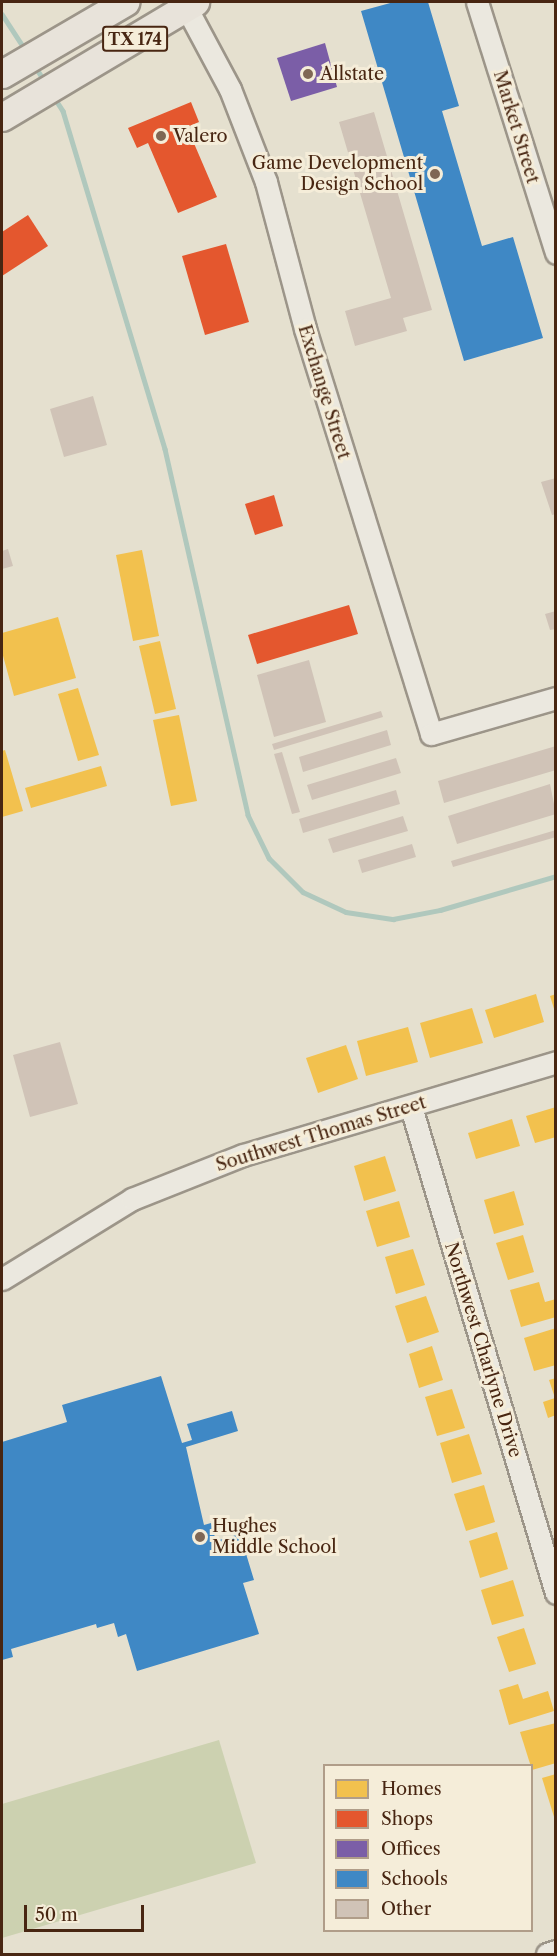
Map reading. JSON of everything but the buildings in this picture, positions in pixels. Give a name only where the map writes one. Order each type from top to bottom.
[{"type":"main road","name":"TX 174","points":[[2,74],[125,2]]},
{"type":"main road","name":"TX 174","points":[[9,112],[189,3]]},
{"type":"street","name":"Market Street","points":[[477,2],[555,253]]},
{"type":"street","name":"Exchange Street","points":[[189,3],[230,89],[266,182],[305,329],[431,734],[555,698]]},
{"type":"street","name":"Southwest Thomas Street","points":[[2,1279],[132,1199],[243,1155],[411,1107],[555,1062]]},
{"type":"street","name":"Northwest Charlyne Drive","points":[[411,1107],[555,1593]]},
{"type":"street","points":[[547,1954],[555,1951]]},
{"type":"green space","points":[[219,1740],[256,1863],[2,1938],[2,1804]]},
{"type":"waterway","points":[[2,14],[26,51]]},
{"type":"waterway","points":[[35,66],[45,82]]},
{"type":"waterway","points":[[54,97],[63,111],[165,449],[248,815],[269,858],[303,892],[346,912],[393,919],[440,910],[556,876]]},
{"type":"place","name":"Allstate","points":[[308,74]]},
{"type":"place","name":"Valero","points":[[161,136]]},
{"type":"place","name":"Game Development Design School","points":[[435,174]]},
{"type":"place","name":"Hughes Middle School","points":[[200,1537]]}]
